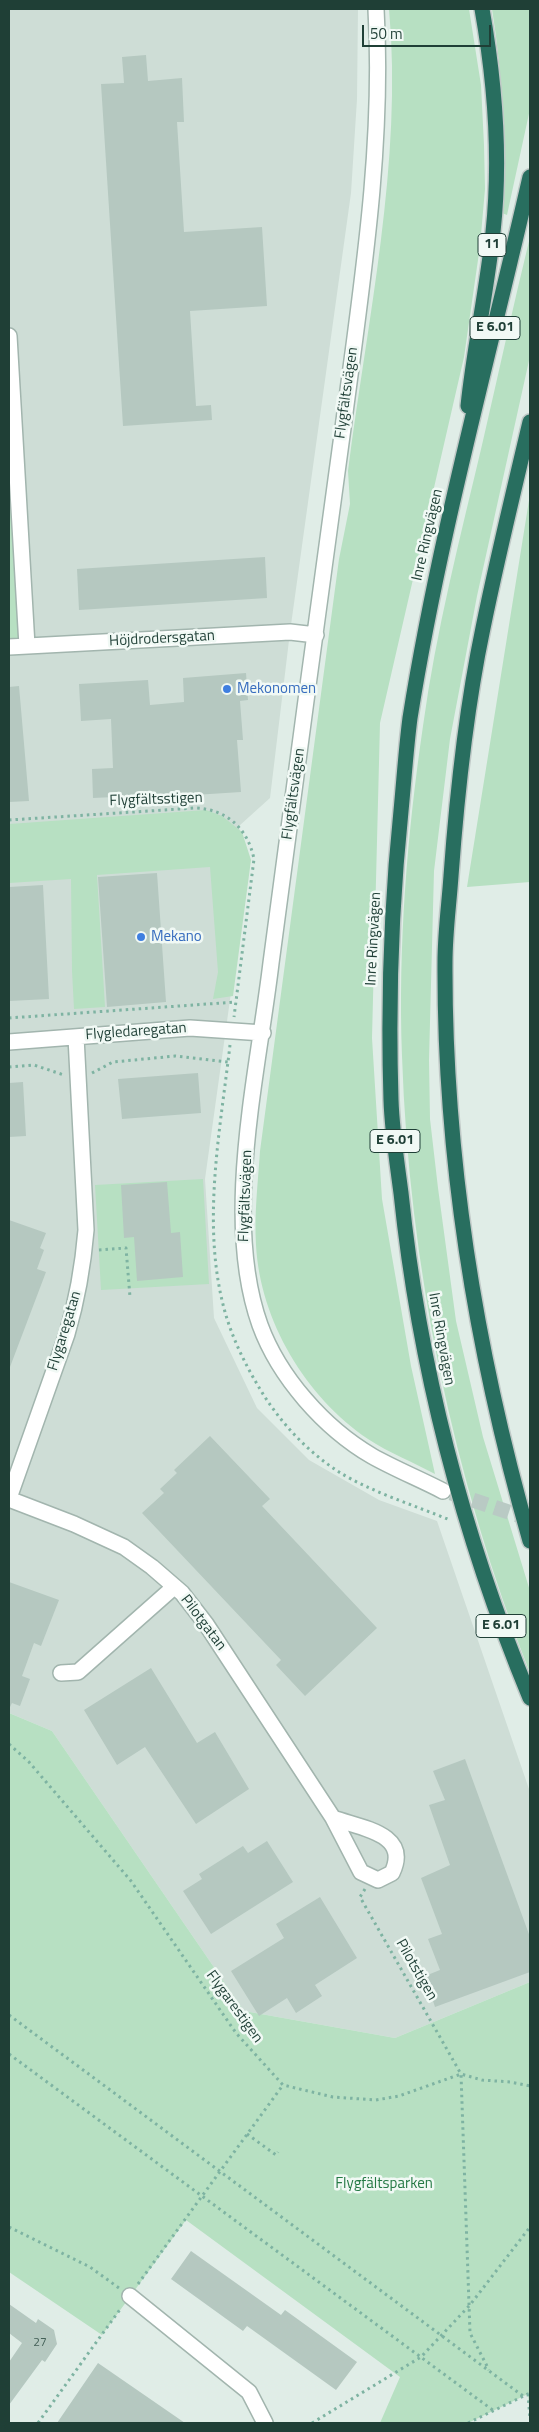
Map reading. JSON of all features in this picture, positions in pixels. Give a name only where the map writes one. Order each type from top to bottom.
[{"type":"highway","name":"11","points":[[459,479],[469,394],[494,231],[497,179],[493,82],[482,9]]},
{"type":"highway","name":"Inre Ringvägen","points":[[530,177],[432,598],[410,722],[396,854],[389,980],[391,1104],[407,1251],[433,1396],[452,1475],[476,1553],[505,1637],[530,1698]]},
{"type":"highway","points":[[530,422],[481,639],[457,798],[445,959],[450,1121],[460,1212],[498,1425],[530,1541]]},
{"type":"street","name":"Flygfältsvägen","points":[[376,9],[378,87],[371,203],[316,635],[253,1095],[243,1191],[244,1243],[248,1279],[262,1329],[286,1374],[328,1423],[370,1455],[443,1491]]},
{"type":"street","points":[[9,336],[27,646]]},
{"type":"street","name":"Höjdrodersgatan","points":[[9,647],[290,632],[316,635]]},
{"type":"street","name":"Flygledaregatan","points":[[9,1042],[190,1028],[263,1033]]},
{"type":"street","name":"Flygaregatan","points":[[9,1498],[14,1466],[75,1308],[84,1251],[86,1230],[76,1037]]},
{"type":"street","name":"Pilotgatan","points":[[9,1498],[74,1524],[124,1547],[152,1567],[174,1587],[206,1624],[333,1818],[361,1872],[372,1878]]},
{"type":"street","points":[[61,1673],[78,1672],[174,1587]]},
{"type":"street","points":[[333,1818],[386,1838],[395,1845],[398,1862],[392,1873],[383,1880],[372,1878]]},
{"type":"street","points":[[130,2296],[249,2392],[265,2423]]},
{"type":"path","name":"Flygfältsstigen","points":[[9,820],[209,808],[230,818],[245,832],[254,860],[232,1031]]},
{"type":"path","points":[[9,1018],[236,1002]]},
{"type":"path","points":[[9,1067],[34,1065],[78,1080],[113,1062],[175,1056],[228,1062]]},
{"type":"path","points":[[84,1251],[126,1248],[130,1297]]},
{"type":"path","name":"Flygarestigen","points":[[9,1744],[29,1762],[131,1881],[236,2033],[283,2085]]},
{"type":"path","name":"Pilotstigen","points":[[372,1878],[360,1897],[461,2074]]},
{"type":"path","points":[[9,2015],[523,2396]]},
{"type":"path","points":[[9,2054],[494,2410]]},
{"type":"path","points":[[461,2074],[470,2332],[489,2372]]},
{"type":"path","points":[[38,2423],[283,2085],[333,2097],[376,2100],[407,2094],[461,2074],[530,2086]]},
{"type":"path","points":[[247,2134],[276,2155],[278,2152]]},
{"type":"path","points":[[9,2227],[90,2267],[130,2296]]},
{"type":"path","points":[[312,2423],[421,2356],[470,2305],[530,2227]]},
{"type":"path","points":[[468,2423],[529,2393],[530,2419]]},
{"type":"shaded area","points":[[9,9],[358,9],[357,99],[351,193],[290,632],[270,798],[239,826],[247,878],[205,1179],[214,1318],[257,1408],[309,1460],[379,1500],[437,1521],[530,1792],[530,1982],[395,2038],[244,2011],[52,1731],[9,1713]]},
{"type":"green space","points":[[389,9],[469,9],[481,85],[484,145],[485,189],[480,246],[464,357],[380,723],[372,1038],[382,1199],[411,1366],[435,1474],[368,1439],[325,1402],[306,1379],[290,1355],[266,1301],[259,1273],[256,1245],[256,1198],[260,1151],[339,559],[350,504],[348,471],[381,241],[391,124],[392,66]]},
{"type":"green space","points":[[492,9],[530,9],[530,109],[507,215],[502,213],[503,111]]},
{"type":"green space","points":[[530,237],[530,356],[477,596],[450,739],[434,871],[429,1060],[430,1119],[456,1321],[483,1437],[530,1591],[530,1673],[478,1524],[440,1370],[425,1292],[414,1214],[406,1135],[402,1056],[401,973],[408,849],[428,690],[449,585]]},
{"type":"green space","points":[[9,426],[22,643],[9,644]]},
{"type":"green space","points":[[530,494],[530,882],[467,887]]},
{"type":"green space","points":[[206,810],[222,816],[242,832],[251,860],[233,996],[213,999],[218,972],[210,867],[97,875],[105,1007],[74,1009],[71,879],[9,883],[9,824]]},
{"type":"green space","points":[[203,1179],[209,1284],[101,1290],[95,1185]]},
{"type":"green space","name":"Flygfältsparken","points":[[9,1713],[52,1731],[244,2011],[395,2038],[530,1982],[530,2419],[528,2394],[468,2423],[380,2423],[400,2377],[186,2220],[102,2335],[9,2272]]},
{"type":"building","points":[[146,55],[148,81],[182,78],[184,122],[177,122],[184,232],[262,227],[267,306],[190,311],[196,406],[211,405],[212,420],[123,426],[101,84],[124,83],[122,57]]},
{"type":"building","points":[[265,557],[267,598],[79,610],[77,569]]},
{"type":"building","points":[[246,673],[248,700],[240,701],[243,740],[237,740],[241,792],[93,798],[92,769],[113,768],[111,719],[81,721],[79,684],[148,680],[150,705],[184,702],[183,678]]},
{"type":"building","points":[[19,686],[29,801],[9,802],[9,687]]},
{"type":"building","points":[[157,873],[166,1002],[107,1007],[98,877]]},
{"type":"building","points":[[43,885],[49,999],[9,1001],[9,887]]},
{"type":"building","points":[[198,1073],[201,1113],[122,1119],[118,1079]]},
{"type":"building","points":[[23,1082],[26,1136],[9,1137],[9,1083]]},
{"type":"building","points":[[167,1182],[171,1233],[180,1232],[183,1277],[137,1281],[134,1237],[124,1238],[121,1185]]},
{"type":"building","points":[[9,1220],[46,1233],[40,1248],[44,1250],[37,1269],[46,1272],[10,1367]]},
{"type":"building","points":[[210,1436],[270,1499],[262,1506],[377,1628],[305,1696],[276,1665],[281,1660],[142,1513],[164,1493],[160,1489],[177,1473],[174,1470]]},
{"type":"building","points":[[9,1582],[59,1600],[41,1646],[34,1643],[22,1676],[30,1679],[20,1706],[12,1703],[10,1707]]},
{"type":"building","points":[[151,1668],[197,1743],[215,1732],[249,1789],[196,1824],[145,1747],[117,1765],[84,1710]]},
{"type":"building","points":[[465,1759],[530,1937],[530,1972],[435,2007],[425,1976],[440,1970],[428,1939],[442,1934],[421,1878],[450,1865],[429,1805],[445,1800],[433,1771]]},
{"type":"building","points":[[267,1841],[293,1882],[211,1934],[183,1891],[202,1879],[199,1874],[243,1846],[248,1853]]},
{"type":"building","points":[[320,1897],[357,1958],[315,1985],[322,1996],[296,2013],[287,1998],[259,2016],[231,1971],[284,1938],[276,1924]]},
{"type":"building","points":[[191,2251],[281,2315],[285,2310],[357,2362],[336,2390],[247,2326],[243,2331],[171,2279]]},
{"type":"building","points":[[9,2304],[36,2323],[38,2319],[54,2330],[57,2344],[45,2362],[42,2360],[9,2405],[9,2362],[22,2343],[9,2333]]},
{"type":"building","points":[[98,2363],[185,2423],[57,2423]]},
{"type":"tunnel","points":[[451,1493],[530,1519]]},
{"type":"place","name":"Mekonomen","points":[[227,689]]},
{"type":"place","name":"Mekano","points":[[141,937]]}]
